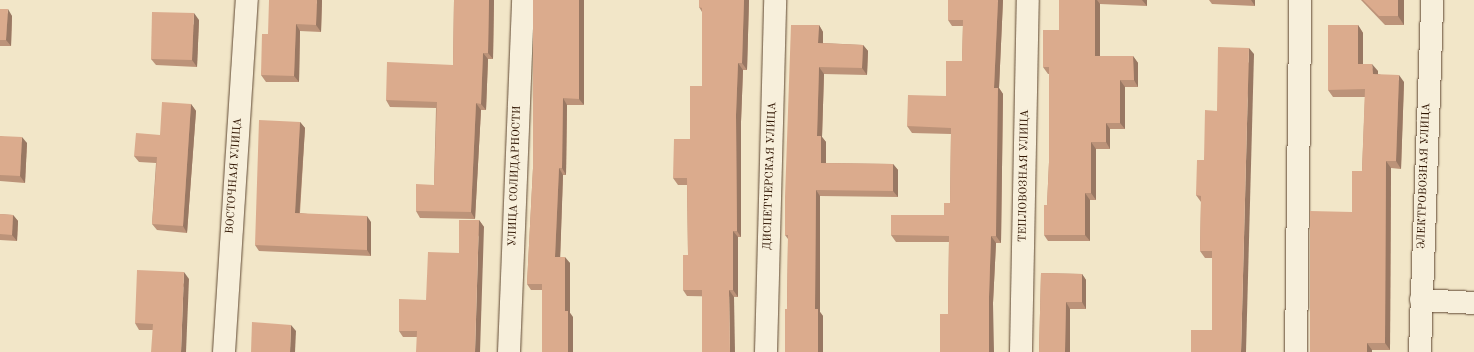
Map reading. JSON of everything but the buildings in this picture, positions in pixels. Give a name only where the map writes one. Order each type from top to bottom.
[{"type":"street","name":"ВОСТОЧНАЯ УЛИЦА","points":[[224,352],[247,0]]},
{"type":"street","name":"УЛИЦА СОЛИДАРНОСТИ","points":[[509,352],[522,0]]},
{"type":"street","name":"ДИСПЕТЧЕРСКАЯ УЛИЦА","points":[[766,352],[776,0]]},
{"type":"street","name":"ТЕПЛОВОЗНАЯ УЛИЦА","points":[[1021,352],[1028,0]]},
{"type":"street","points":[[1296,352],[1300,0]]},
{"type":"street","name":"ЭЛЕКТРОВОЗНАЯ УЛИЦА","points":[[1420,352],[1432,0]]},
{"type":"street","points":[[1421,300],[1474,303]]}]
